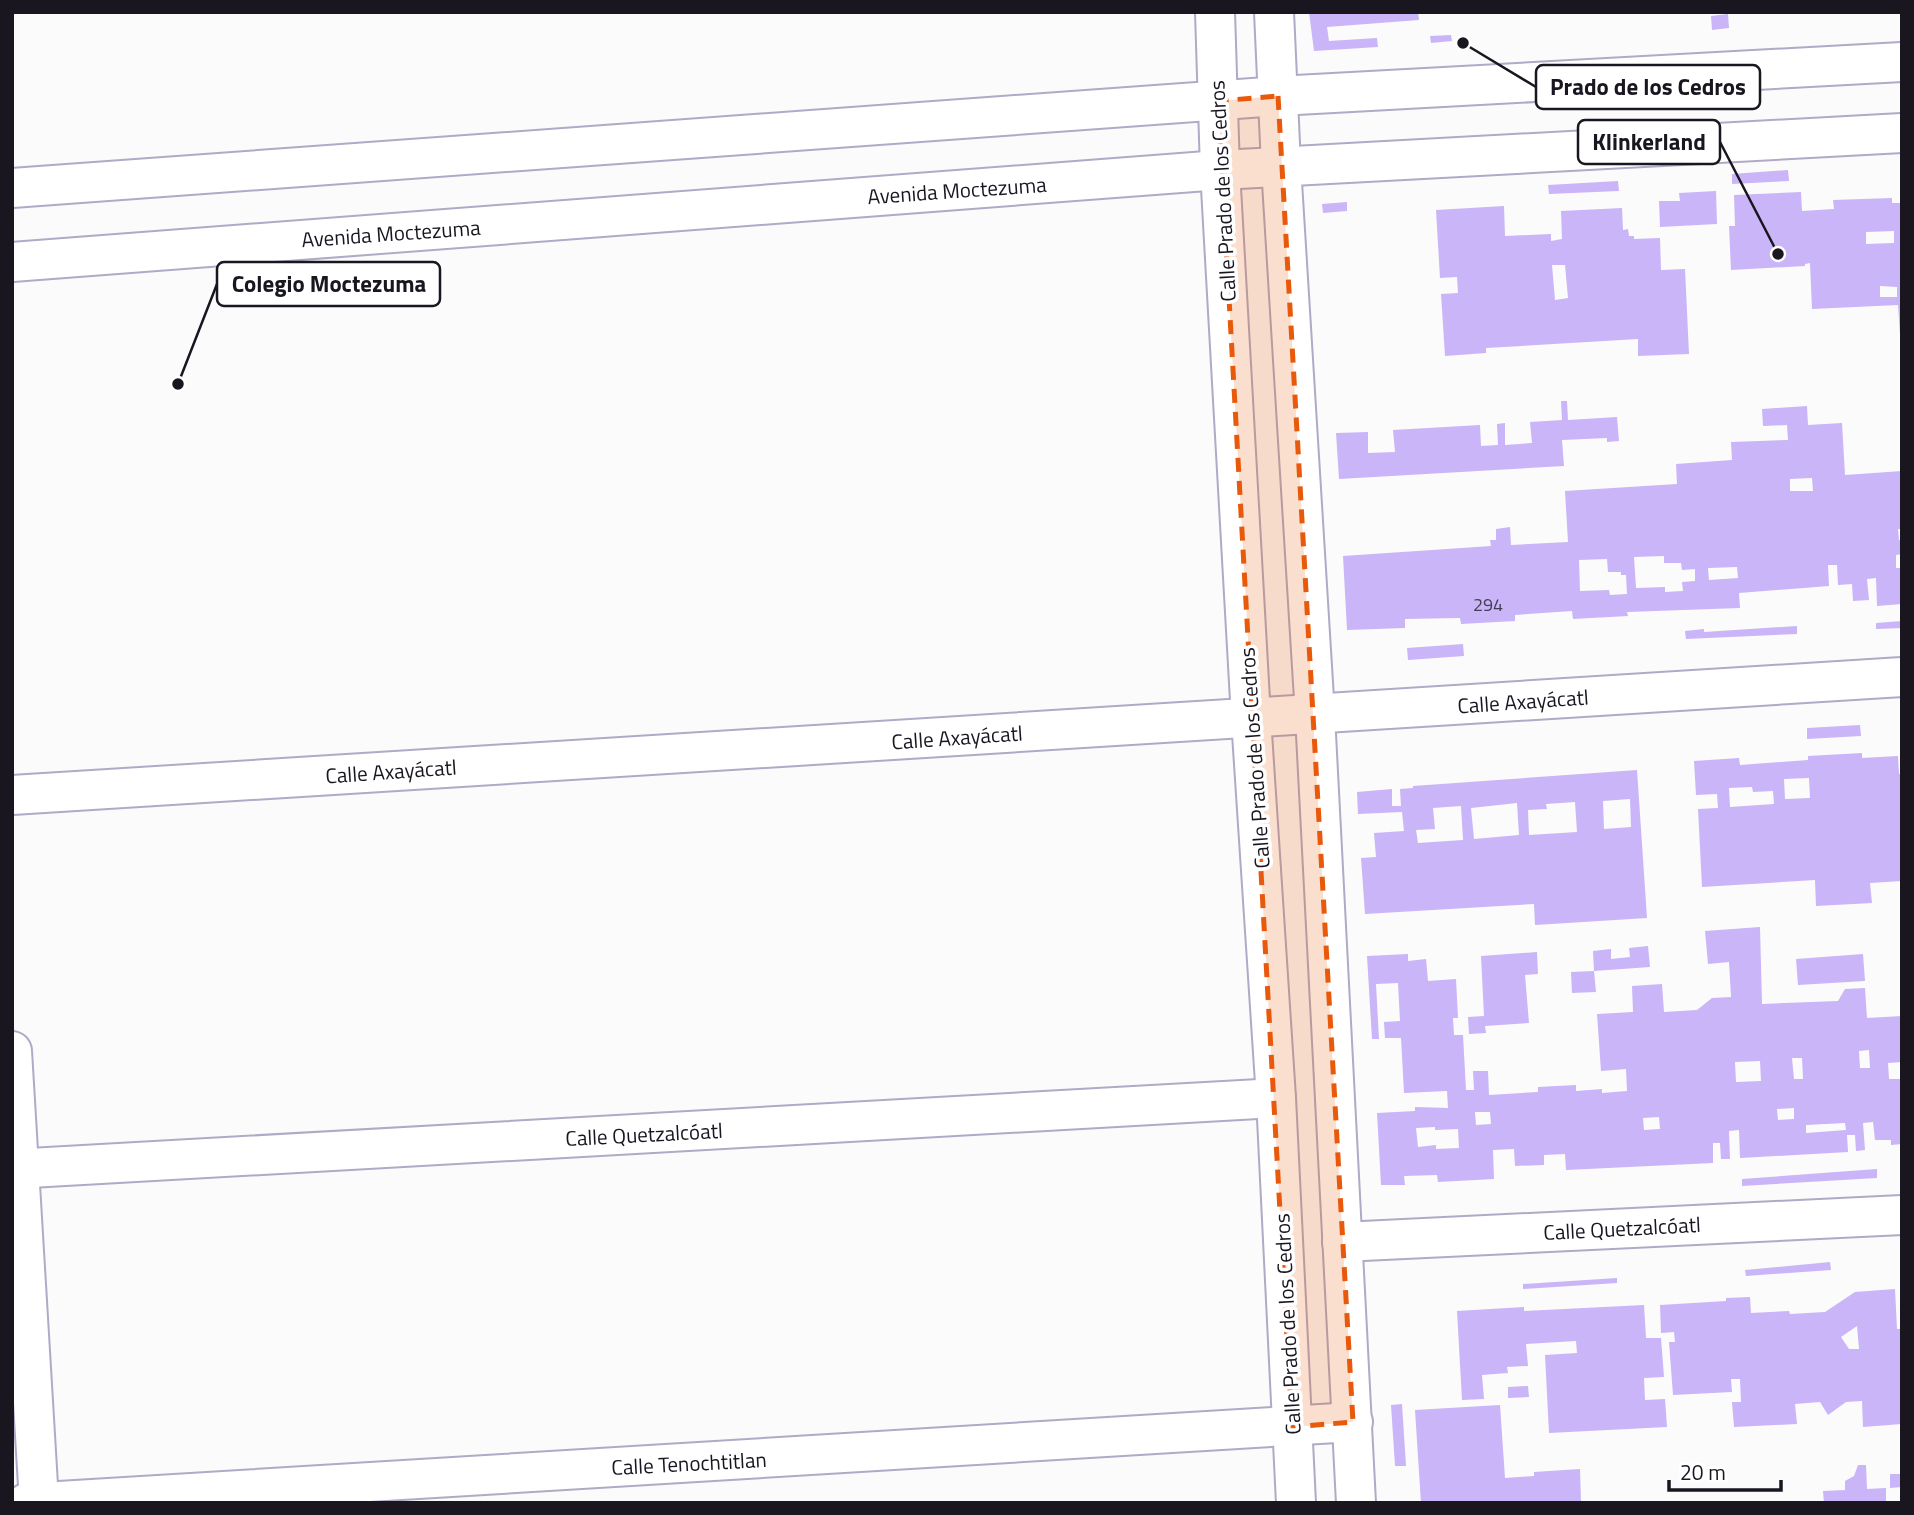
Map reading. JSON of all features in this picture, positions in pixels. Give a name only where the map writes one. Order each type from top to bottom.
[{"type":"street","name":"Calle Prado de los Cedros","points":[[1215,12],[1220,170],[1276,1098],[1296,1503]]},
{"type":"street","points":[[1274,12],[1280,166],[1315,715],[1356,1503]]},
{"type":"street","points":[[12,188],[1278,96],[1902,62]]},
{"type":"street","name":"Avenida Moctezuma","points":[[12,262],[1220,170],[1902,133]]},
{"type":"street","name":"Calle Axayácatl","points":[[12,795],[1902,677]]},
{"type":"street","points":[[12,1051],[33,1502]]},
{"type":"street","name":"Calle Quetzalcóatl","points":[[16,1169],[1276,1098]]},
{"type":"street","name":"Calle Quetzalcóatl","points":[[1342,1242],[1902,1215]]},
{"type":"street","name":"Calle Tenochtitlan","points":[[33,1502],[1353,1422]]},
{"type":"highlighted area","points":[[1278,96],[1353,1422],[1292,1427],[1218,101]]},
{"type":"building","points":[[1309,12],[1418,12],[1419,20],[1327,27],[1329,41],[1377,38],[1378,47],[1314,51]]},
{"type":"building","points":[[1728,14],[1729,28],[1712,30],[1711,16]]},
{"type":"building","points":[[1451,35],[1452,41],[1431,43],[1430,36]]},
{"type":"building","points":[[1788,170],[1789,181],[1732,184],[1732,174]]},
{"type":"building","points":[[1618,181],[1619,191],[1549,194],[1548,185]]},
{"type":"building","points":[[1716,191],[1717,224],[1660,227],[1659,201],[1680,201],[1679,193]]},
{"type":"building","points":[[1801,192],[1802,211],[1834,209],[1833,200],[1892,198],[1892,203],[1901,203],[1902,334],[1898,305],[1812,309],[1810,263],[1805,266],[1731,270],[1729,226],[1735,226],[1734,195]],"holes":[[[1894,231],[1894,243],[1866,244],[1866,232]],[[1880,286],[1897,287],[1897,297],[1880,297]]]},
{"type":"building","points":[[1347,202],[1347,211],[1323,213],[1322,204]]},
{"type":"building","points":[[1504,206],[1505,236],[1551,234],[1551,241],[1562,239],[1561,211],[1622,208],[1623,230],[1628,229],[1629,236],[1634,236],[1634,239],[1660,238],[1661,270],[1685,269],[1689,354],[1638,356],[1638,339],[1486,348],[1486,353],[1445,356],[1441,294],[1458,293],[1457,277],[1440,278],[1436,210]],"holes":[[[1552,265],[1565,265],[1568,298],[1555,300]]]},
{"type":"building","points":[[1561,401],[1567,401],[1568,420],[1617,417],[1619,441],[1607,442],[1607,438],[1562,440],[1564,466],[1339,479],[1336,433],[1368,432],[1368,453],[1395,452],[1393,430],[1480,425],[1481,446],[1498,445],[1497,424],[1505,423],[1505,445],[1532,443],[1530,422],[1562,420]]},
{"type":"building","points":[[1807,406],[1808,425],[1842,423],[1845,475],[1902,471],[1902,529],[1898,529],[1899,540],[1902,540],[1902,554],[1896,555],[1896,568],[1902,568],[1902,604],[1877,606],[1876,578],[1867,579],[1869,600],[1853,601],[1852,584],[1838,585],[1837,565],[1828,565],[1829,586],[1739,593],[1740,608],[1627,612],[1628,616],[1573,619],[1572,611],[1515,615],[1515,621],[1461,624],[1460,618],[1405,619],[1405,628],[1347,630],[1343,556],[1491,546],[1490,540],[1496,540],[1496,529],[1510,527],[1511,545],[1568,542],[1565,491],[1677,484],[1676,464],[1732,460],[1731,442],[1788,440],[1787,425],[1763,426],[1762,409]],"holes":[[[1812,478],[1813,491],[1790,491],[1790,479]],[[1664,556],[1664,563],[1681,563],[1682,570],[1695,569],[1695,581],[1682,582],[1683,591],[1665,592],[1665,587],[1636,588],[1634,557]],[[1607,559],[1608,572],[1621,572],[1621,575],[1626,575],[1627,594],[1610,595],[1609,590],[1580,591],[1579,560]],[[1737,567],[1738,578],[1709,580],[1708,568]]]},
{"type":"building","points":[[1902,621],[1902,628],[1876,629],[1876,623]]},
{"type":"building","points":[[1797,626],[1797,634],[1686,639],[1685,631],[1704,629],[1704,632]]},
{"type":"building","points":[[1463,644],[1464,656],[1408,660],[1407,648]]},
{"type":"building","points":[[1860,725],[1861,736],[1807,739],[1807,728]]},
{"type":"building","points":[[1862,753],[1862,758],[1898,756],[1899,774],[1902,774],[1902,881],[1870,883],[1872,903],[1816,906],[1815,880],[1702,887],[1698,809],[1718,808],[1717,794],[1696,795],[1694,761],[1739,758],[1740,765],[1808,760],[1808,756]],"holes":[[[1809,778],[1810,798],[1785,799],[1784,779]],[[1752,787],[1753,792],[1773,791],[1774,804],[1730,807],[1729,788]]]},
{"type":"building","points":[[1637,770],[1647,918],[1535,925],[1534,904],[1365,914],[1361,858],[1376,857],[1374,833],[1404,831],[1402,812],[1358,814],[1357,792],[1392,789],[1392,806],[1401,806],[1400,789]],"holes":[[[1630,799],[1631,827],[1604,829],[1603,801]],[[1575,802],[1577,832],[1529,835],[1528,810],[1547,809],[1546,804]],[[1517,803],[1519,835],[1474,839],[1471,808]],[[1461,806],[1463,840],[1418,843],[1416,830],[1435,829],[1433,808]]]},
{"type":"building","points":[[1760,927],[1762,1004],[1838,1001],[1845,989],[1865,988],[1867,1018],[1902,1016],[1902,1062],[1888,1063],[1889,1079],[1902,1079],[1902,1144],[1891,1145],[1891,1140],[1875,1140],[1873,1122],[1863,1123],[1865,1150],[1856,1151],[1855,1135],[1847,1135],[1848,1152],[1740,1158],[1739,1130],[1729,1131],[1730,1159],[1721,1159],[1720,1143],[1713,1143],[1713,1163],[1566,1170],[1565,1154],[1544,1155],[1544,1165],[1515,1166],[1514,1149],[1493,1150],[1494,1179],[1438,1182],[1437,1175],[1404,1176],[1405,1185],[1381,1185],[1377,1113],[1415,1111],[1415,1107],[1448,1108],[1447,1091],[1404,1093],[1401,1038],[1385,1038],[1384,1022],[1400,1021],[1398,983],[1376,984],[1379,1039],[1372,1039],[1367,956],[1408,954],[1408,961],[1426,959],[1428,981],[1456,979],[1458,1018],[1453,1018],[1454,1035],[1463,1035],[1466,1090],[1474,1090],[1473,1071],[1488,1071],[1489,1095],[1538,1092],[1538,1087],[1576,1085],[1576,1091],[1602,1089],[1602,1093],[1627,1091],[1626,1069],[1601,1071],[1597,1014],[1633,1012],[1632,986],[1662,984],[1664,1012],[1697,1010],[1712,998],[1731,997],[1729,962],[1708,964],[1705,931]],"holes":[[[1869,1050],[1870,1068],[1860,1068],[1859,1051]],[[1792,1058],[1802,1058],[1803,1079],[1794,1079]],[[1760,1061],[1761,1081],[1736,1082],[1735,1062]],[[1794,1108],[1794,1119],[1778,1120],[1777,1109]],[[1475,1112],[1490,1112],[1491,1124],[1476,1125]],[[1659,1117],[1660,1129],[1644,1130],[1643,1118]],[[1845,1123],[1846,1130],[1806,1133],[1806,1125]],[[1416,1128],[1458,1129],[1459,1148],[1436,1149],[1436,1145],[1418,1147]]]},
{"type":"building","points":[[1648,946],[1650,967],[1594,971],[1593,951],[1611,949],[1611,959],[1630,957],[1629,948]]},
{"type":"building","points":[[1537,952],[1538,974],[1525,975],[1529,1023],[1485,1026],[1486,1033],[1469,1034],[1468,1017],[1484,1016],[1481,956]]},
{"type":"building","points":[[1863,954],[1865,981],[1798,985],[1796,959]]},
{"type":"building","points":[[1594,971],[1596,992],[1572,993],[1571,972]]},
{"type":"building","points":[[1877,1169],[1877,1178],[1742,1186],[1742,1179]]},
{"type":"building","points":[[1830,1262],[1831,1270],[1746,1276],[1745,1270]]},
{"type":"building","points":[[1617,1278],[1617,1283],[1523,1289],[1523,1284]]},
{"type":"building","points":[[1895,1289],[1897,1329],[1902,1329],[1902,1424],[1863,1427],[1862,1401],[1846,1402],[1828,1415],[1820,1402],[1795,1404],[1797,1424],[1734,1427],[1732,1402],[1741,1402],[1740,1379],[1731,1379],[1732,1392],[1673,1395],[1669,1342],[1675,1342],[1674,1332],[1661,1333],[1660,1305],[1750,1297],[1751,1313],[1825,1312],[1855,1292]],"holes":[[[1857,1326],[1859,1349],[1849,1349],[1841,1337]]]},
{"type":"building","points":[[1644,1305],[1646,1338],[1661,1338],[1664,1377],[1644,1378],[1645,1400],[1665,1399],[1667,1427],[1549,1433],[1545,1355],[1577,1353],[1576,1341],[1526,1344],[1528,1366],[1507,1367],[1508,1373],[1482,1375],[1484,1399],[1462,1400],[1457,1311],[1524,1307],[1524,1311]]},
{"type":"building","points":[[1528,1386],[1529,1397],[1508,1398],[1508,1387]]},
{"type":"building","points":[[1402,1404],[1406,1466],[1395,1466],[1391,1405]]},
{"type":"building","points":[[1500,1405],[1505,1478],[1534,1476],[1534,1472],[1580,1469],[1581,1503],[1421,1503],[1415,1410]]},
{"type":"building","points":[[1858,1465],[1866,1465],[1867,1489],[1886,1488],[1886,1502],[1824,1503],[1823,1491],[1845,1490],[1845,1481],[1854,1476]]},
{"type":"building","points":[[1890,1474],[1902,1474],[1902,1487],[1890,1488]]},
{"type":"place","name":"Prado de los Cedros","points":[[1463,43]]},
{"type":"place","name":"Klinkerland","points":[[1778,254]]},
{"type":"place","name":"Colegio Moctezuma","points":[[178,384]]}]
